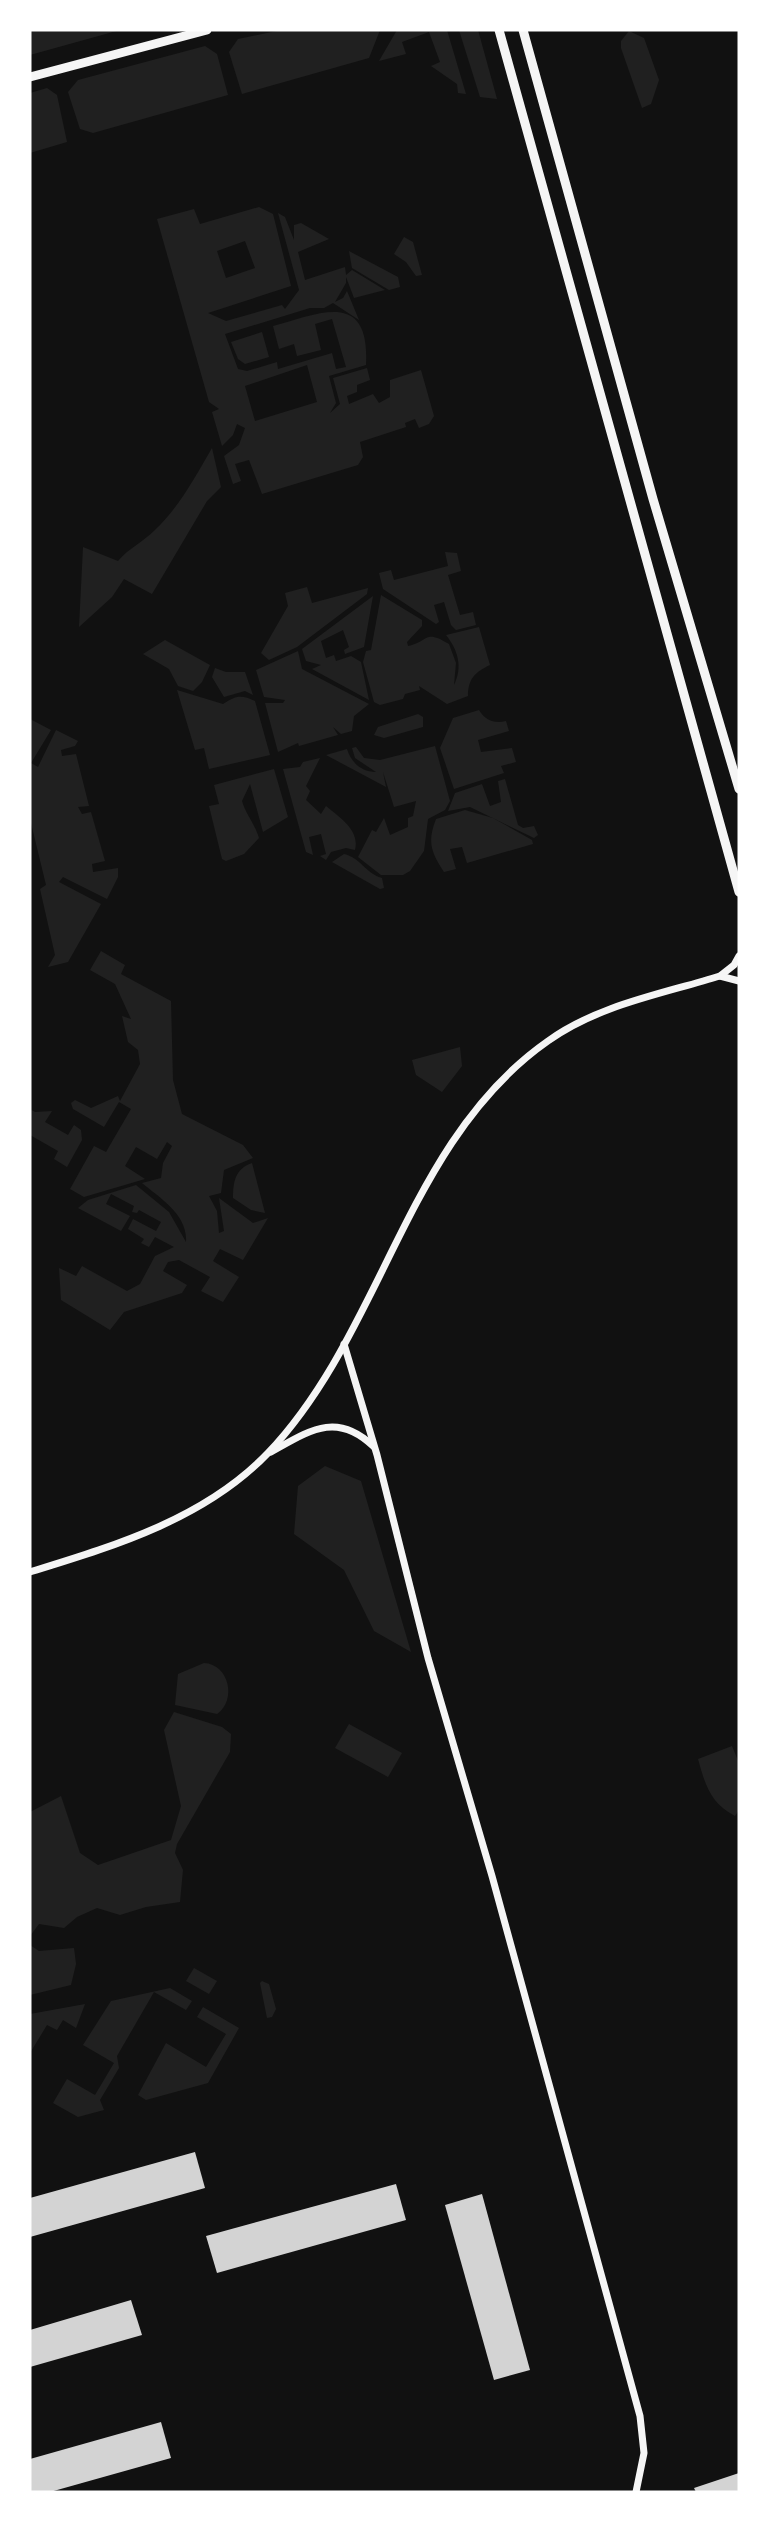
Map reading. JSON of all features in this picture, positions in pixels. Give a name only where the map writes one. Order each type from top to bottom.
[{"type":"street","points":[[30,77],[207,30]]},
{"type":"street","points":[[523,30],[653,499],[739,789]]},
{"type":"street","points":[[501,31],[739,892]]},
{"type":"street","points":[[730,757],[739,766]]},
{"type":"street","points":[[267,1454],[299,1416],[344,1344],[444,1154],[497,1085],[547,1041],[586,1018],[720,976],[734,965],[739,956]]},
{"type":"street","points":[[720,976],[739,981]]},
{"type":"street","points":[[344,1344],[375,1448],[428,1658],[492,1876],[640,2416],[644,2453],[636,2492]]},
{"type":"street","points":[[30,1572],[122,1542],[178,1519],[267,1454],[310,1430],[335,1426],[360,1434],[375,1448]]},
{"type":"shaded area","points":[[30,30],[120,30],[30,55]]},
{"type":"shaded area","points":[[281,30],[380,30],[369,58],[242,94],[229,52],[238,39]]},
{"type":"shaded area","points":[[397,30],[447,30],[466,94],[458,93],[457,84],[431,66],[440,62],[429,32],[402,42],[406,54],[379,61]]},
{"type":"shaded area","points":[[459,30],[478,30],[497,99],[480,97]]},
{"type":"shaded area","points":[[629,31],[644,38],[659,80],[651,104],[642,108],[621,48],[621,41]]},
{"type":"shaded area","points":[[205,46],[217,54],[228,95],[93,133],[80,129],[68,92],[78,80]]},
{"type":"shaded area","points":[[47,88],[57,95],[67,142],[30,153],[30,93]]},
{"type":"shaded area","points":[[259,207],[273,214],[291,286],[208,313],[226,321],[282,305],[285,309],[299,290],[278,213],[285,217],[294,240],[294,225],[301,223],[329,239],[298,252],[305,280],[345,267],[346,275],[352,270],[385,290],[354,298],[346,277],[346,283],[335,302],[343,298],[347,291],[359,320],[333,303],[324,308],[310,308],[225,334],[238,369],[247,371],[277,362],[278,369],[332,353],[336,369],[346,367],[332,319],[315,324],[321,350],[297,356],[294,344],[279,349],[273,326],[308,316],[339,312],[351,316],[360,325],[365,341],[366,365],[329,376],[336,403],[330,413],[340,404],[333,378],[367,368],[370,380],[357,385],[357,392],[347,396],[349,404],[373,394],[379,403],[390,397],[390,380],[421,370],[434,416],[429,424],[419,428],[415,419],[405,423],[406,427],[360,442],[363,457],[358,465],[262,494],[249,460],[235,464],[241,481],[233,484],[224,456],[239,445],[245,428],[237,424],[233,435],[222,446],[212,412],[219,409],[209,402],[157,219],[194,209],[200,224]],"holes":[[[245,241],[255,268],[226,278],[217,251]],[[307,365],[317,402],[255,421],[245,386]]]},
{"type":"shaded area","points":[[404,237],[413,242],[422,275],[416,276],[406,262],[394,254]]},
{"type":"shaded area","points":[[349,251],[398,277],[400,287],[389,290],[352,268]]},
{"type":"shaded area","points":[[262,332],[269,357],[245,364],[238,359],[231,342]]},
{"type":"shaded area","points":[[212,448],[221,487],[207,501],[152,594],[124,579],[112,597],[79,627],[83,547],[118,561],[164,521]]},
{"type":"shaded area","points":[[445,552],[457,553],[461,571],[448,575],[460,615],[473,612],[476,625],[456,630],[451,625],[444,602],[434,605],[439,622],[436,624],[383,589],[379,573],[391,570],[394,580],[448,566]]},
{"type":"shaded area","points":[[307,587],[312,603],[368,588],[367,594],[297,647],[269,660],[261,653],[288,606],[285,593]]},
{"type":"shaded area","points":[[381,595],[422,620],[422,626],[407,642],[408,646],[431,637],[449,644],[456,663],[454,685],[459,665],[454,647],[446,635],[479,627],[490,665],[473,677],[468,696],[447,704],[419,686],[420,690],[405,694],[403,699],[380,705],[374,702],[363,662],[366,651],[371,650]]},
{"type":"shaded area","points":[[373,596],[364,647],[345,654],[344,650],[349,647],[343,630],[321,641],[326,658],[334,655],[336,661],[351,656],[361,662],[369,700],[312,669],[321,665],[306,661],[302,649]]},
{"type":"shaded area","points":[[165,640],[210,665],[202,682],[193,691],[178,686],[169,669],[143,654]]},
{"type":"shaded area","points":[[298,651],[302,669],[369,704],[354,716],[352,731],[341,734],[333,727],[338,735],[299,746],[298,743],[278,752],[265,703],[283,703],[285,700],[264,697],[256,670]]},
{"type":"shaded area","points":[[215,668],[226,672],[245,672],[253,695],[245,691],[224,697],[212,677]]},
{"type":"shaded area","points":[[177,690],[223,704],[238,697],[255,701],[270,755],[209,769],[204,748],[195,750]]},
{"type":"shaded area","points":[[479,710],[490,720],[506,721],[509,731],[478,740],[481,752],[512,748],[516,762],[501,766],[504,773],[454,789],[440,748],[453,718]]},
{"type":"shaded area","points":[[418,714],[423,717],[423,727],[384,738],[374,735],[378,727]]},
{"type":"shaded area","points":[[30,719],[51,730],[31,763],[38,767],[56,730],[78,741],[75,746],[61,750],[62,756],[76,754],[89,806],[78,807],[82,814],[91,812],[105,861],[92,864],[93,872],[118,868],[118,877],[107,899],[63,877],[59,882],[101,904],[68,962],[48,967],[55,955],[40,889],[46,885],[30,819]]},
{"type":"shaded area","points":[[435,746],[450,801],[445,810],[428,819],[424,851],[410,871],[403,875],[381,875],[358,857],[372,830],[376,832],[384,818],[390,835],[408,827],[408,818],[413,816],[416,801],[394,807],[383,772],[386,787],[326,755],[347,749],[357,765],[376,772],[355,758],[352,748],[356,747],[364,758],[380,760]]},
{"type":"shaded area","points":[[320,758],[306,786],[310,791],[306,800],[321,814],[326,806],[337,815],[352,830],[356,843],[355,850],[346,848],[331,852],[326,860],[320,856],[326,854],[321,834],[309,837],[313,855],[306,852],[283,769],[300,767],[303,762]]},
{"type":"shaded area","points":[[274,769],[288,817],[263,832],[250,784],[242,801],[259,838],[244,854],[226,861],[222,859],[209,806],[219,804],[214,785]]},
{"type":"shaded area","points":[[505,779],[518,825],[523,828],[534,826],[538,835],[534,838],[470,807],[448,811],[455,793],[482,784],[490,806],[501,802],[498,781]]},
{"type":"shaded area","points":[[465,810],[493,818],[532,840],[533,844],[467,863],[462,847],[450,849],[456,869],[444,872],[432,847],[433,827],[436,819]]},
{"type":"shaded area","points":[[344,854],[382,878],[384,888],[380,889],[332,862]]},
{"type":"shaded area","points":[[101,951],[125,965],[121,974],[171,1001],[173,1080],[182,1114],[243,1145],[253,1158],[224,1170],[221,1193],[209,1196],[217,1211],[219,1233],[224,1231],[219,1198],[253,1223],[268,1218],[243,1260],[220,1249],[213,1261],[239,1277],[223,1302],[201,1291],[210,1277],[179,1260],[168,1262],[163,1271],[187,1285],[182,1293],[124,1312],[110,1330],[61,1300],[59,1268],[76,1276],[82,1266],[127,1291],[140,1284],[155,1256],[174,1247],[155,1237],[149,1247],[141,1243],[144,1239],[128,1229],[133,1219],[156,1231],[161,1222],[139,1210],[137,1213],[132,1212],[134,1206],[111,1194],[106,1204],[130,1216],[121,1231],[78,1208],[88,1200],[136,1185],[169,1212],[186,1242],[178,1215],[142,1183],[161,1178],[163,1163],[172,1146],[167,1142],[157,1159],[136,1147],[125,1166],[145,1179],[84,1197],[70,1189],[94,1146],[106,1152],[131,1109],[119,1102],[104,1127],[73,1109],[71,1103],[75,1100],[91,1108],[118,1096],[120,1101],[140,1064],[138,1050],[128,1042],[122,1016],[131,1019],[115,984],[90,970]]},
{"type":"shaded area","points":[[460,1047],[462,1066],[442,1092],[416,1075],[412,1060]]},
{"type":"shaded area","points":[[30,1109],[35,1112],[52,1111],[45,1122],[68,1135],[74,1125],[81,1130],[82,1140],[67,1167],[54,1159],[58,1151],[30,1135]]},
{"type":"shaded area","points":[[252,1163],[265,1213],[251,1210],[233,1198],[236,1177]]},
{"type":"shaded area","points":[[325,1466],[361,1481],[411,1652],[374,1631],[344,1570],[294,1534],[298,1486]]},
{"type":"shaded area","points":[[204,1663],[219,1669],[227,1684],[227,1700],[217,1714],[175,1705],[178,1674]]},
{"type":"shaded area","points":[[174,1712],[222,1727],[231,1734],[230,1752],[177,1844],[175,1853],[183,1870],[180,1902],[146,1907],[120,1915],[97,1908],[77,1917],[64,1928],[39,1924],[30,1936],[30,1812],[61,1796],[80,1853],[98,1865],[171,1840],[181,1806],[164,1730]]},
{"type":"shaded area","points":[[349,1724],[402,1753],[388,1777],[335,1748]]},
{"type":"shaded area","points":[[732,1746],[739,1763],[739,1810],[735,1816],[714,1799],[706,1785],[698,1759]]},
{"type":"shaded area","points":[[30,1945],[39,1951],[74,1948],[76,1964],[71,1985],[30,1995]]},
{"type":"shaded area","points":[[194,1968],[217,1981],[209,1994],[186,1981]]},
{"type":"shaded area","points":[[262,1981],[269,1984],[276,2009],[272,2017],[267,2018],[260,1983]]},
{"type":"shaded area","points":[[170,1988],[192,2001],[186,2010],[154,1992],[117,2056],[119,2068],[100,2100],[104,2110],[78,2117],[53,2103],[67,2079],[95,2095],[114,2063],[83,2045],[111,2001]]},
{"type":"shaded area","points":[[85,2004],[76,2028],[63,2020],[57,2030],[47,2025],[30,2053],[30,2014]]},
{"type":"shaded area","points":[[203,2007],[239,2028],[208,2083],[146,2100],[138,2095],[166,2043],[206,2067],[226,2034],[197,2017]]},
{"type":"building","points":[[195,2152],[205,2188],[30,2237],[30,2198]]},
{"type":"building","points":[[396,2184],[406,2220],[217,2273],[206,2236]]},
{"type":"building","points":[[482,2194],[530,2370],[494,2380],[445,2205]]},
{"type":"building","points":[[131,2300],[142,2335],[30,2367],[30,2330]]},
{"type":"building","points":[[161,2422],[171,2458],[50,2492],[30,2492],[30,2459]]},
{"type":"building","points":[[739,2473],[739,2492],[696,2492],[694,2488]]}]
